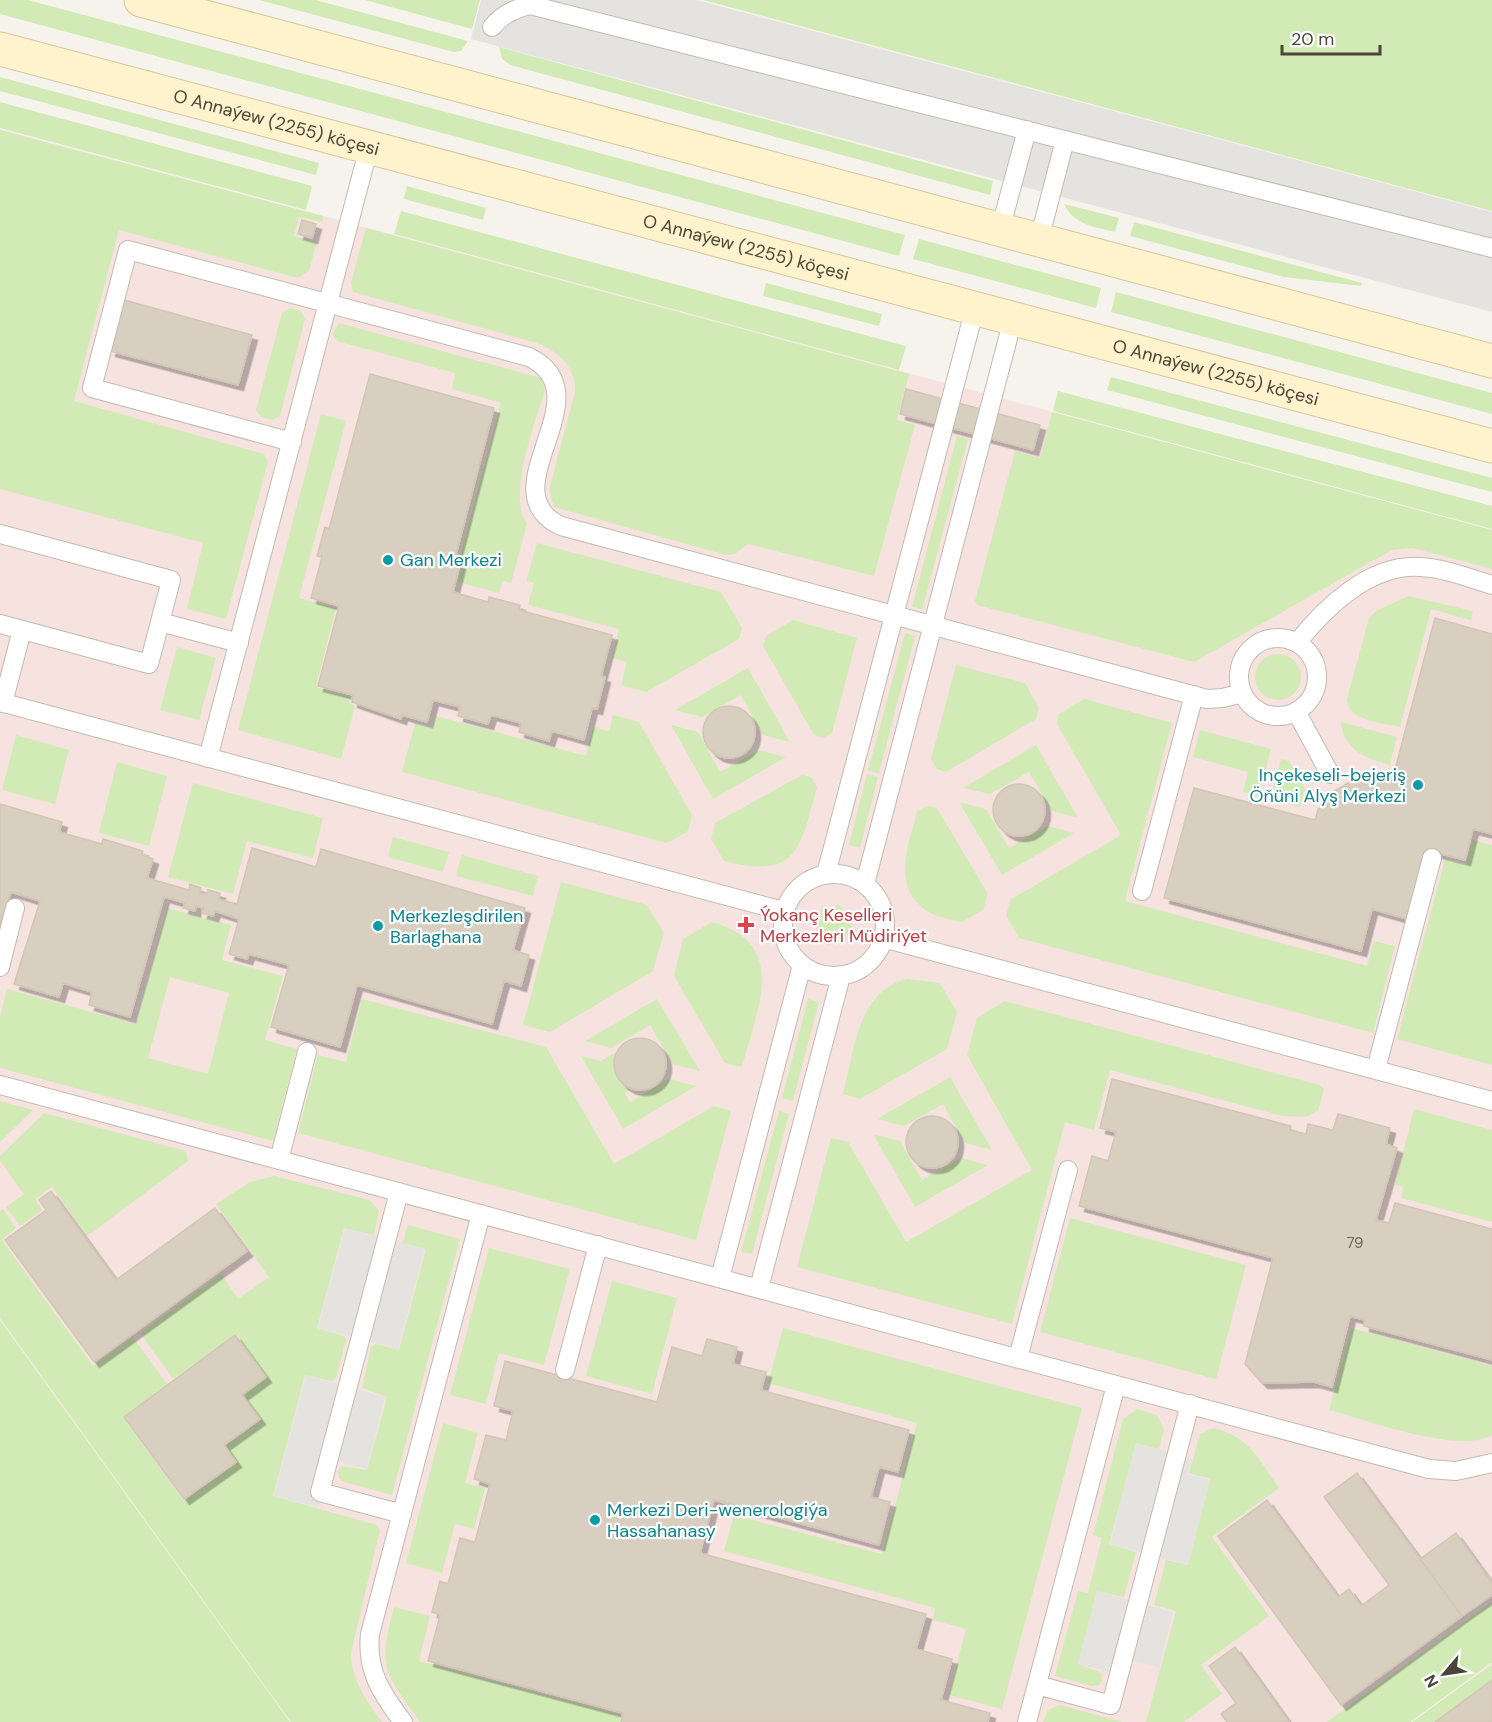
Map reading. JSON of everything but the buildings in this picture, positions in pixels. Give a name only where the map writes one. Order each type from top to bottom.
[{"type":"main road","points":[[141,0],[1492,361]]},
{"type":"main road","name":"O Annaýew (2255) köçesi","points":[[0,49],[1492,446]]},
{"type":"lane","points":[[492,27],[501,16],[515,8],[530,5],[1492,248]]},
{"type":"lane","points":[[1000,230],[1027,130]]},
{"type":"lane","points":[[1039,240],[1065,140]]},
{"type":"lane","points":[[208,758],[369,147]]},
{"type":"lane","points":[[292,442],[92,388],[128,250],[529,357],[546,366],[555,380],[556,403],[534,490],[538,509],[551,522],[1207,699],[1223,699],[1242,693]]},
{"type":"lane","points":[[826,874],[975,308]]},
{"type":"lane","points":[[865,884],[1013,319]]},
{"type":"lane","points":[[0,534],[171,580],[150,664],[0,624]]},
{"type":"lane","points":[[1297,643],[1336,601],[1358,586],[1401,567],[1420,567],[1492,585]]},
{"type":"lane","points":[[160,622],[239,643]]},
{"type":"lane","points":[[22,630],[1,702],[783,911]]},
{"type":"lane","points":[[1279,637],[1297,643],[1312,656],[1317,668],[1317,681],[1311,699],[1297,713],[1284,717],[1258,712],[1248,704],[1242,693],[1240,667],[1245,655],[1254,646],[1279,637]]},
{"type":"lane","points":[[1142,891],[1194,695]]},
{"type":"lane","points":[[1297,713],[1330,774]]},
{"type":"lane","points":[[1376,1069],[1432,858]]},
{"type":"lane","points":[[826,874],[841,874],[865,884],[873,891],[882,908],[885,926],[883,938],[872,960],[862,968],[841,976],[814,973],[802,965],[788,948],[784,936],[783,911],[795,890],[816,876],[826,874]]},
{"type":"lane","points":[[0,967],[15,908]]},
{"type":"lane","points":[[883,938],[1492,1101]]},
{"type":"lane","points":[[720,1278],[802,965]]},
{"type":"lane","points":[[759,1288],[841,976]]},
{"type":"lane","points":[[279,1160],[308,1052]]},
{"type":"lane","points":[[0,1085],[1429,1469],[1456,1471],[1492,1463]]},
{"type":"lane","points":[[1018,1358],[1068,1170]]},
{"type":"lane","points":[[399,1192],[320,1492],[402,1514]]},
{"type":"lane","points":[[403,1722],[376,1682],[369,1660],[369,1647],[481,1214]]},
{"type":"lane","points":[[565,1370],[598,1245]]},
{"type":"lane","points":[[1027,1722],[1116,1385]]},
{"type":"lane","points":[[1037,1685],[1111,1704],[1190,1404]]},
{"type":"shaded area","points":[[481,0],[697,0],[1492,212],[1492,312],[471,39]]},
{"type":"shaded area","name":"Ýokanç Keselleri Merkezleri Müdiriýet","points":[[0,129],[1492,530],[1492,1663],[1410,1722],[291,1722],[0,1319]]},
{"type":"shaded area","points":[[345,1228],[425,1249],[398,1349],[318,1328]]},
{"type":"shaded area","points":[[306,1375],[385,1397],[367,1469],[332,1460],[319,1508],[274,1496]]},
{"type":"shaded area","points":[[1136,1443],[1192,1459],[1188,1474],[1210,1480],[1188,1565],[1110,1544]]},
{"type":"shaded area","points":[[1097,1591],[1173,1612],[1159,1668],[1127,1659],[1122,1675],[1078,1664]]},
{"type":"green space","points":[[0,0],[28,0],[905,235],[899,256],[0,14]]},
{"type":"green space","points":[[259,0],[316,0],[468,41],[461,51],[454,52]]},
{"type":"green space","points":[[365,0],[480,0],[472,29]]},
{"type":"green space","points":[[703,0],[1492,0],[1492,211]]},
{"type":"green space","points":[[499,47],[993,181],[990,195],[510,65],[502,59]]},
{"type":"green space","points":[[0,77],[319,163],[316,175],[0,91]]},
{"type":"green space","points":[[0,102],[312,186],[306,210],[0,128]]},
{"type":"green space","points":[[0,130],[323,216],[322,222],[299,217],[294,236],[317,242],[309,271],[298,278],[119,230],[74,401],[264,454],[268,462],[226,619],[187,609],[203,543],[0,489]]},
{"type":"green space","points":[[407,186],[486,208],[483,220],[404,199]]},
{"type":"green space","points":[[1064,204],[1119,218],[1115,232],[1079,221],[1073,217]]},
{"type":"green space","points":[[401,211],[906,346],[899,370],[394,234]]},
{"type":"green space","points":[[1134,222],[1362,283],[1361,286],[1284,277],[1130,236]]},
{"type":"green space","points":[[366,228],[909,374],[897,420],[915,425],[874,576],[748,544],[735,554],[726,555],[554,507],[549,490],[575,392],[575,383],[569,367],[559,356],[537,343],[353,292],[351,283]]},
{"type":"green space","points":[[919,239],[1101,288],[1096,308],[913,259]]},
{"type":"green space","points":[[766,283],[882,314],[879,326],[763,296]]},
{"type":"green space","points":[[1116,292],[1492,393],[1492,414],[1111,312]]},
{"type":"green space","points":[[290,308],[301,311],[305,319],[280,416],[273,420],[261,417],[256,410],[282,313]]},
{"type":"green space","points":[[339,323],[541,378],[545,390],[521,478],[521,512],[527,524],[511,583],[503,581],[499,593],[458,582],[463,561],[459,560],[501,403],[452,389],[455,373],[340,342],[335,339],[333,333]]},
{"type":"green space","points":[[1111,377],[1492,478],[1492,492],[1107,390]]},
{"type":"green space","points":[[1058,391],[1492,506],[1492,529],[1053,411]]},
{"type":"green space","points":[[1052,412],[1492,530],[1492,569],[1413,548],[1392,550],[1194,662],[977,605],[975,601],[1015,451],[1040,458]]},
{"type":"green space","points":[[321,414],[346,421],[299,598],[336,608],[316,687],[351,697],[349,703],[355,706],[341,759],[238,730]]},
{"type":"green space","points":[[957,436],[968,439],[922,610],[912,607]]},
{"type":"green space","points":[[537,543],[721,592],[742,628],[739,639],[646,692],[621,685],[627,662],[612,658],[619,629],[528,605],[534,583],[526,581]]},
{"type":"green space","points":[[1408,596],[1473,611],[1471,620],[1431,609],[1400,727],[1359,716],[1353,712],[1347,699],[1369,618],[1376,611]]},
{"type":"green space","points":[[793,620],[857,638],[832,733],[823,738],[814,735],[763,646],[766,636]]},
{"type":"green space","points":[[905,633],[915,636],[879,773],[868,771]]},
{"type":"green space","points":[[177,647],[216,658],[199,720],[160,710]]},
{"type":"green space","points":[[1278,654],[1294,661],[1301,677],[1294,693],[1278,700],[1262,693],[1255,677],[1262,661]]},
{"type":"green space","points":[[956,665],[1025,683],[1039,708],[1036,719],[946,772],[937,769],[931,759]]},
{"type":"green space","points":[[748,668],[790,742],[763,735],[741,695],[702,717],[675,710]]},
{"type":"green space","points":[[1084,699],[1172,723],[1125,901],[1367,966],[1374,941],[1395,946],[1373,1033],[1019,938],[1006,916],[1010,900],[1121,835],[1057,724],[1059,714]]},
{"type":"green space","points":[[613,715],[639,722],[692,815],[688,831],[667,843],[402,772],[415,723],[432,728],[436,716],[586,756],[593,727],[609,731]]},
{"type":"green space","points":[[1341,722],[1397,737],[1390,765],[1373,760],[1351,746],[1346,740]]},
{"type":"green space","points":[[671,725],[698,732],[720,772],[759,750],[786,757],[713,799]]},
{"type":"green space","points":[[1200,730],[1271,749],[1259,796],[1243,792],[1248,772],[1193,757]]},
{"type":"green space","points":[[16,735],[69,750],[55,804],[2,790]]},
{"type":"green space","points":[[1036,745],[1078,818],[1052,811],[1029,772],[990,794],[963,788]]},
{"type":"green space","points":[[1281,759],[1289,761],[1305,788],[1300,807],[1270,799]]},
{"type":"green space","points":[[117,762],[167,776],[149,846],[99,833]]},
{"type":"green space","points":[[867,774],[878,777],[860,848],[849,845]]},
{"type":"green space","points":[[802,775],[811,777],[817,787],[806,827],[800,843],[792,854],[781,862],[767,866],[749,866],[724,861],[711,839],[715,823]]},
{"type":"green space","points":[[193,783],[323,818],[313,858],[247,841],[233,894],[168,877]]},
{"type":"green space","points":[[959,802],[986,809],[1009,848],[1048,826],[1074,833],[1002,875]]},
{"type":"green space","points":[[927,806],[937,808],[988,894],[983,910],[962,922],[927,911],[914,898],[908,887],[905,863],[910,837],[917,812]]},
{"type":"green space","points":[[393,837],[449,852],[443,872],[388,857]]},
{"type":"green space","points":[[1473,840],[1492,845],[1492,1065],[1397,1039],[1445,859],[1466,865]]},
{"type":"green space","points":[[462,855],[538,876],[533,896],[456,876]]},
{"type":"green space","points":[[561,882],[647,905],[664,933],[653,971],[550,1032],[523,1025]]},
{"type":"green space","points":[[839,904],[844,912],[852,914],[850,922],[854,930],[847,935],[844,944],[836,941],[828,946],[823,938],[815,936],[817,927],[812,919],[820,915],[822,906],[831,908]]},
{"type":"green space","points":[[167,908],[231,925],[222,960],[283,976],[265,1040],[297,1049],[273,1141],[0,1068],[0,1017],[7,989],[136,1024]],"holes":[[[170,977],[229,993],[208,1074],[148,1058]]]},
{"type":"green space","points":[[712,922],[737,932],[752,946],[760,963],[762,982],[759,1002],[742,1067],[725,1063],[674,976],[683,939]]},
{"type":"green space","points":[[907,979],[940,983],[957,1012],[947,1049],[860,1099],[843,1094],[860,1025],[868,1010],[877,996],[890,986]]},
{"type":"green space","points":[[362,999],[546,1047],[614,1164],[714,1106],[731,1111],[696,1240],[298,1133],[318,1055],[346,1062]]},
{"type":"green space","points":[[657,999],[700,1071],[673,1064],[650,1025],[611,1048],[585,1041]]},
{"type":"green space","points":[[808,999],[819,1002],[793,1101],[782,1098]]},
{"type":"green space","points":[[1005,1001],[1320,1085],[1324,1089],[1318,1111],[1306,1117],[1282,1116],[1110,1070],[1094,1130],[1065,1122],[1012,1324],[797,1267],[831,1138],[848,1142],[906,1242],[1032,1170],[967,1055],[977,1018]]},
{"type":"green space","points":[[636,1040],[656,1075],[625,1093],[630,1102],[669,1079],[696,1086],[623,1129],[581,1056],[601,1061]]},
{"type":"green space","points":[[950,1077],[992,1150],[965,1143],[943,1104],[904,1126],[877,1119]]},
{"type":"green space","points":[[0,1101],[33,1110],[0,1142]]},
{"type":"green space","points":[[1414,1109],[1492,1130],[1492,1222],[1401,1198],[1403,1187],[1395,1185]]},
{"type":"green space","points":[[779,1111],[789,1114],[752,1254],[741,1252]]},
{"type":"green space","points":[[44,1113],[182,1150],[186,1152],[188,1161],[87,1236],[52,1187],[35,1199],[42,1210],[20,1226],[6,1207],[24,1194],[0,1161],[0,1156]]},
{"type":"green space","points":[[873,1134],[900,1141],[922,1180],[961,1158],[988,1165],[915,1207]]},
{"type":"green space","points":[[274,1176],[370,1200],[379,1211],[374,1235],[344,1228],[317,1328],[344,1336],[346,1339],[336,1379],[332,1381],[305,1375],[273,1496],[377,1525],[380,1530],[351,1653],[357,1681],[382,1722],[291,1722],[0,1318],[0,1211],[3,1209],[16,1228],[2,1240],[93,1366],[133,1337],[167,1384],[123,1417],[184,1501],[237,1462],[225,1446],[261,1420],[243,1395],[267,1377],[236,1334],[173,1379],[140,1333],[221,1274],[238,1299],[269,1277],[216,1204],[250,1182]]},
{"type":"green space","points":[[1070,1218],[1246,1265],[1216,1379],[1040,1332]]},
{"type":"green space","points":[[408,1225],[460,1239],[392,1495],[344,1482],[339,1478],[338,1471],[342,1466],[367,1470],[387,1397],[362,1388],[371,1347],[376,1344],[399,1350],[426,1249],[403,1243]]},
{"type":"green space","points":[[489,1248],[570,1269],[544,1365],[499,1353],[486,1404],[450,1395]]},
{"type":"green space","points":[[612,1281],[677,1298],[652,1394],[586,1376]]},
{"type":"green space","points":[[0,1320],[290,1722],[0,1722]]},
{"type":"green space","points":[[783,1328],[1082,1408],[1002,1709],[949,1695],[966,1629],[933,1620],[935,1608],[724,1551],[734,1515],[882,1554],[917,1423],[768,1383]]},
{"type":"green space","points":[[1351,1328],[1492,1366],[1492,1435],[1477,1440],[1436,1439],[1329,1410]]},
{"type":"green space","points":[[1137,1409],[1157,1415],[1164,1430],[1159,1449],[1136,1443],[1109,1544],[1136,1552],[1124,1597],[1097,1591],[1078,1664],[1102,1673],[1099,1685],[1092,1686],[1055,1676],[1078,1591],[1088,1593],[1102,1538],[1093,1535],[1123,1419]]},
{"type":"green space","points":[[443,1423],[478,1433],[465,1483],[485,1488],[474,1529],[455,1524],[442,1573],[406,1563]]},
{"type":"green space","points":[[1214,1428],[1227,1432],[1253,1451],[1279,1488],[1212,1537],[1269,1616],[1201,1665],[1222,1694],[1184,1722],[1146,1722],[1176,1611],[1154,1605],[1166,1560],[1188,1565],[1210,1479],[1189,1473],[1200,1434]]},
{"type":"green space","points":[[1492,1602],[1492,1662],[1410,1722],[1327,1722]]},
{"type":"green space","points":[[394,1607],[430,1616],[419,1661],[622,1715],[620,1722],[420,1722],[398,1691],[387,1669],[386,1644]]},
{"type":"green space","points":[[1492,1664],[1492,1680],[1435,1722],[1412,1722]]},
{"type":"green space","points":[[1060,1705],[1123,1722],[1043,1722],[1048,1710]]},
{"type":"place","name":"Gan Merkezi","points":[[388,560]]},
{"type":"place","name":"Inçekeseli-bejeriş Öňüni Alyş Merkezi","points":[[1418,785]]},
{"type":"place","name":"Ýokanç Keselleri Merkezleri Müdiriýet","points":[[746,925]]},
{"type":"place","name":"Merkezleşdirilen Barlaghana","points":[[378,926]]},
{"type":"place","name":"Merkezi Deri-wenerologiýa Hassahanasy","points":[[595,1520]]}]
